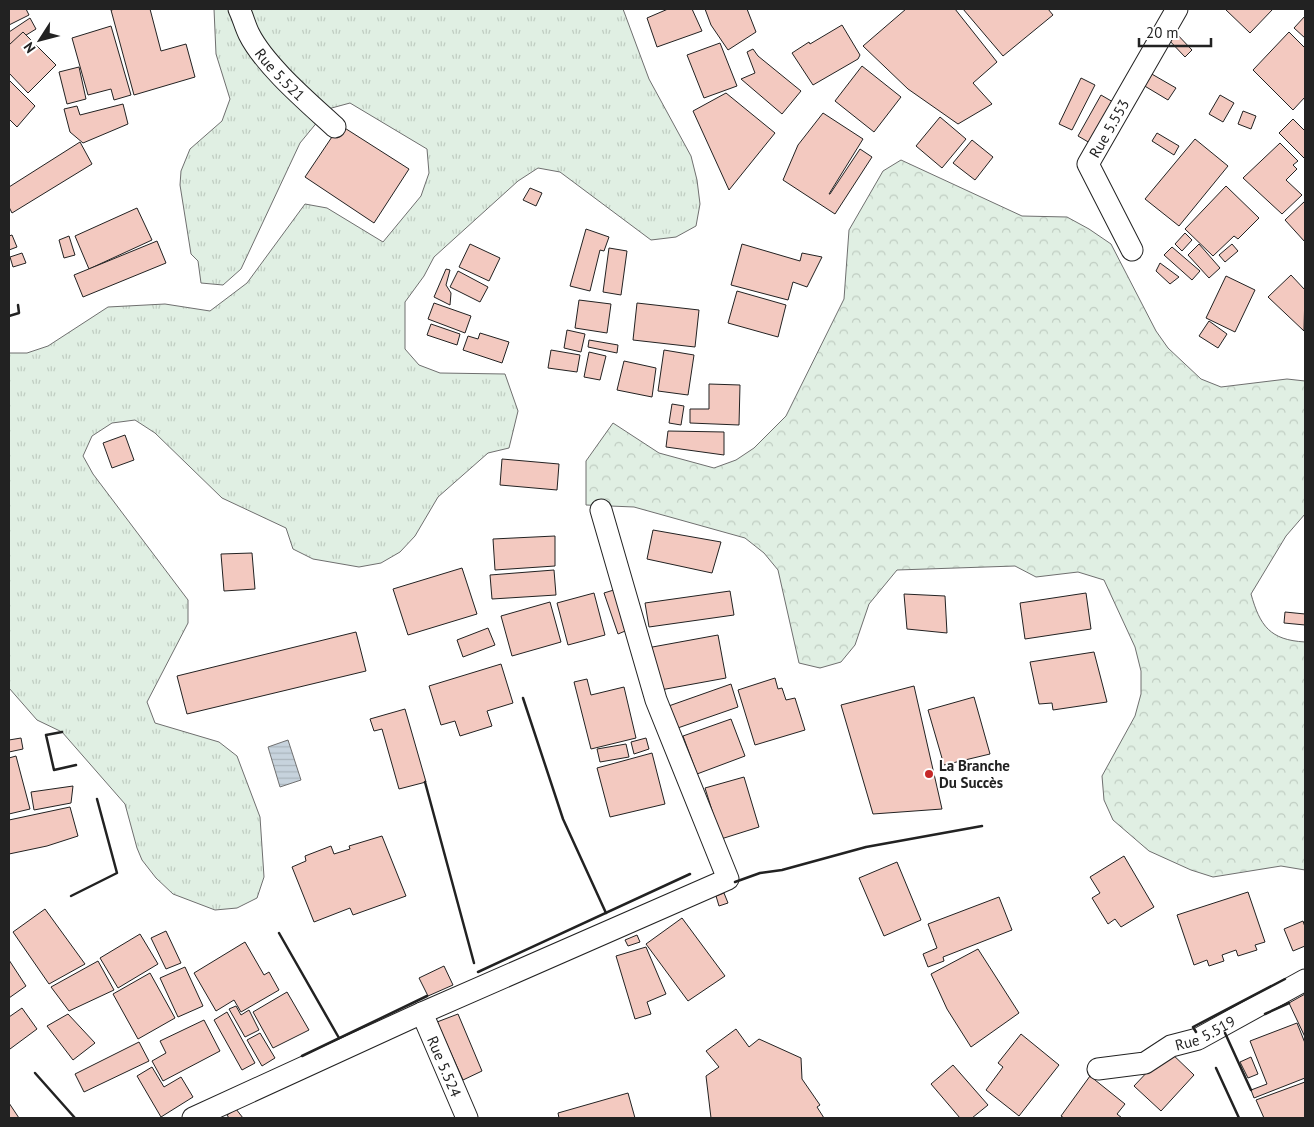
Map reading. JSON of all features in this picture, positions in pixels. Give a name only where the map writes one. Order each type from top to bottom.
[{"type":"street","name":"Rue 5.521","points":[[239,9],[250,35],[266,59],[335,127]]},
{"type":"street","name":"Rue 5.553","points":[[1132,250],[1088,164],[1177,9]]},
{"type":"street","points":[[193,1118],[422,1013],[728,879],[656,700],[601,510]]},
{"type":"street","name":"Rue 5.519","points":[[1098,1069],[1145,1063],[1171,1046],[1198,1039],[1305,980]]},
{"type":"street","name":"Rue 5.524","points":[[422,1013],[468,1118]]},
{"type":"green space","points":[[214,9],[623,9],[649,79],[691,156],[700,204],[696,226],[676,237],[651,240],[560,172],[538,168],[518,181],[434,257],[424,276],[405,302],[405,349],[419,365],[440,373],[505,374],[518,411],[509,448],[488,453],[438,497],[415,536],[400,552],[381,563],[359,567],[313,559],[293,549],[286,528],[222,498],[155,433],[135,420],[112,423],[92,436],[83,456],[93,474],[188,600],[188,623],[147,702],[155,723],[219,742],[237,756],[260,817],[264,877],[257,898],[237,908],[215,910],[173,894],[156,878],[142,860],[125,804],[62,732],[37,720],[9,688],[9,353],[27,353],[48,346],[108,307],[165,304],[210,311],[247,283],[305,204],[327,208],[383,242],[421,196],[429,173],[427,149],[350,103],[328,109],[300,143],[241,269],[223,285],[201,283],[198,261],[191,254],[180,185],[181,171],[190,149],[222,121],[230,99],[216,54]]},
{"type":"green space","points":[[901,160],[1022,216],[1067,217],[1111,244],[1156,331],[1168,348],[1201,379],[1221,387],[1287,379],[1305,381],[1305,514],[1286,536],[1251,594],[1258,615],[1268,629],[1283,638],[1305,642],[1305,870],[1281,866],[1213,877],[1191,870],[1149,851],[1113,820],[1104,800],[1102,776],[1135,716],[1141,694],[1141,671],[1135,647],[1104,580],[1078,572],[1036,577],[1015,566],[897,570],[869,604],[855,645],[841,662],[820,668],[799,663],[778,570],[764,553],[745,538],[634,507],[586,505],[586,461],[613,423],[659,453],[714,468],[736,460],[754,448],[786,416],[844,299],[849,230],[883,171]]},
{"type":"shaded area","points":[[288,740],[301,780],[280,787],[268,747]]},
{"type":"building","points":[[9,9],[26,9],[29,15],[9,25]]},
{"type":"building","points":[[150,9],[161,51],[186,44],[195,77],[134,95],[111,10]]},
{"type":"building","points":[[668,9],[692,9],[702,31],[657,47],[647,18]]},
{"type":"building","points":[[705,9],[747,9],[756,32],[728,50],[711,25]]},
{"type":"building","points":[[906,9],[955,9],[997,62],[973,83],[992,104],[958,124],[908,89],[863,46]]},
{"type":"building","points":[[963,9],[1048,9],[1053,15],[1003,56]]},
{"type":"building","points":[[1225,9],[1273,9],[1250,33]]},
{"type":"building","points":[[1305,16],[1305,38],[1294,28]]},
{"type":"building","points":[[30,18],[36,29],[10,45],[9,32]]},
{"type":"building","points":[[842,25],[860,55],[858,59],[813,85],[792,53]]},
{"type":"building","points":[[111,26],[131,95],[114,100],[111,89],[88,95],[72,38]]},
{"type":"building","points":[[1174,31],[1192,50],[1185,57],[1167,38]]},
{"type":"building","points":[[23,32],[56,65],[28,93],[9,73],[9,45]]},
{"type":"building","points":[[1289,32],[1305,48],[1305,97],[1293,110],[1253,70]]},
{"type":"building","points":[[720,43],[737,86],[704,98],[687,55]]},
{"type":"building","points":[[753,49],[758,56],[801,91],[782,114],[741,79],[755,73],[747,52]]},
{"type":"building","points":[[862,66],[901,97],[874,132],[835,101]]},
{"type":"building","points":[[79,67],[86,99],[67,104],[59,72]]},
{"type":"building","points":[[1150,73],[1176,88],[1168,100],[1143,85]]},
{"type":"building","points":[[1081,78],[1095,85],[1072,130],[1059,124]]},
{"type":"building","points":[[9,80],[35,106],[17,127],[9,119]]},
{"type":"building","points":[[726,93],[775,133],[729,190],[693,111]]},
{"type":"building","points":[[1101,95],[1113,102],[1090,143],[1078,136]]},
{"type":"building","points":[[1220,95],[1234,103],[1223,122],[1209,114]]},
{"type":"building","points":[[123,104],[128,124],[83,143],[70,132],[64,109],[77,106],[80,115]]},
{"type":"building","points":[[1243,111],[1256,116],[1251,129],[1238,124]]},
{"type":"building","points":[[823,113],[863,139],[829,194],[860,149],[872,157],[835,214],[783,180],[798,145]]},
{"type":"building","points":[[940,117],[966,139],[942,168],[916,146]]},
{"type":"building","points":[[1293,119],[1305,131],[1305,159],[1279,133]]},
{"type":"building","points":[[340,125],[409,169],[374,223],[305,177]]},
{"type":"building","points":[[1157,133],[1179,146],[1174,155],[1152,141]]},
{"type":"building","points":[[1195,139],[1228,166],[1179,226],[1145,199]]},
{"type":"building","points":[[972,140],[993,157],[975,180],[953,163]]},
{"type":"building","points":[[80,142],[92,164],[12,213],[9,207],[9,187]]},
{"type":"building","points":[[1280,143],[1298,161],[1293,165],[1297,169],[1286,180],[1302,195],[1282,214],[1243,178]]},
{"type":"building","points":[[1226,186],[1259,218],[1238,239],[1234,236],[1213,256],[1185,229]]},
{"type":"building","points":[[530,188],[542,193],[536,206],[523,200]]},
{"type":"building","points":[[1305,201],[1305,242],[1285,220]]},
{"type":"building","points":[[137,208],[152,240],[89,269],[75,236]]},
{"type":"building","points":[[586,229],[609,237],[604,251],[600,250],[590,291],[570,286]]},
{"type":"building","points":[[1185,233],[1192,240],[1182,251],[1175,244]]},
{"type":"building","points":[[12,235],[17,247],[9,250],[9,236]]},
{"type":"building","points":[[69,236],[75,255],[64,258],[59,240]]},
{"type":"building","points":[[157,241],[166,263],[83,297],[74,275]]},
{"type":"building","points":[[470,244],[500,258],[489,281],[459,267]]},
{"type":"building","points":[[742,244],[800,261],[802,253],[822,257],[807,287],[793,282],[788,300],[731,285]]},
{"type":"building","points":[[1199,244],[1220,268],[1209,278],[1188,255]]},
{"type":"building","points":[[1232,244],[1238,251],[1225,262],[1219,255]]},
{"type":"building","points":[[1172,247],[1200,271],[1192,280],[1164,255]]},
{"type":"building","points":[[609,248],[627,251],[621,295],[603,292]]},
{"type":"building","points":[[22,253],[26,263],[13,267],[10,257]]},
{"type":"building","points":[[1160,263],[1179,277],[1170,284],[1156,271]]},
{"type":"building","points":[[446,269],[450,270],[446,285],[451,293],[450,305],[434,297]]},
{"type":"building","points":[[458,271],[488,287],[480,302],[450,287]]},
{"type":"building","points":[[1291,275],[1305,290],[1304,331],[1268,297]]},
{"type":"building","points":[[1226,276],[1255,290],[1235,332],[1206,318]]},
{"type":"building","points":[[737,291],[786,305],[778,337],[728,323]]},
{"type":"building","points":[[579,300],[611,304],[607,333],[575,328]]},
{"type":"building","points":[[434,303],[471,316],[465,333],[428,319]]},
{"type":"building","points":[[637,303],[699,310],[695,347],[633,340]]},
{"type":"building","points":[[1209,321],[1227,334],[1218,348],[1199,336]]},
{"type":"building","points":[[431,324],[460,334],[457,345],[427,335]]},
{"type":"building","points":[[567,330],[585,334],[581,352],[564,348]]},
{"type":"building","points":[[480,333],[509,342],[502,363],[463,350],[468,336],[478,339]]},
{"type":"building","points":[[589,340],[618,345],[617,353],[588,347]]},
{"type":"building","points":[[551,350],[580,355],[577,372],[548,368]]},
{"type":"building","points":[[664,350],[694,355],[688,395],[658,391]]},
{"type":"building","points":[[589,352],[606,356],[600,380],[584,377]]},
{"type":"building","points":[[624,361],[656,368],[652,397],[617,390]]},
{"type":"building","points":[[709,384],[740,385],[739,425],[690,423],[690,409],[709,409]]},
{"type":"building","points":[[672,404],[684,406],[681,425],[669,423]]},
{"type":"building","points":[[668,431],[724,432],[724,455],[666,447]]},
{"type":"building","points":[[125,435],[134,460],[112,468],[103,443]]},
{"type":"building","points":[[502,459],[559,464],[557,490],[500,485]]},
{"type":"building","points":[[653,530],[721,542],[712,573],[647,559]]},
{"type":"building","points":[[555,536],[555,566],[495,570],[493,539]]},
{"type":"building","points":[[252,553],[255,589],[224,591],[221,554]]},
{"type":"building","points":[[462,568],[477,614],[408,635],[393,589]]},
{"type":"building","points":[[554,570],[556,595],[492,599],[490,575]]},
{"type":"building","points":[[617,589],[630,629],[618,634],[604,593]]},
{"type":"building","points":[[730,591],[734,615],[649,627],[645,603]]},
{"type":"building","points":[[594,593],[605,635],[568,645],[557,603]]},
{"type":"building","points":[[1086,593],[1091,629],[1025,639],[1020,603]]},
{"type":"building","points":[[904,594],[945,596],[947,633],[907,629]]},
{"type":"building","points":[[550,602],[561,642],[512,656],[501,616]]},
{"type":"building","points":[[1285,612],[1305,614],[1305,625],[1284,623]]},
{"type":"building","points":[[488,628],[495,645],[463,657],[457,640]]},
{"type":"building","points":[[356,632],[366,671],[187,714],[177,676]]},
{"type":"building","points":[[718,635],[726,678],[655,691],[647,648]]},
{"type":"building","points":[[1094,652],[1107,702],[1053,710],[1052,703],[1039,704],[1030,662]]},
{"type":"building","points":[[501,664],[513,703],[487,711],[492,726],[460,736],[455,721],[441,725],[429,686]]},
{"type":"building","points":[[775,678],[778,689],[782,688],[786,700],[795,698],[805,730],[755,745],[738,690]]},
{"type":"building","points":[[587,679],[591,695],[624,687],[636,738],[591,749],[574,682]]},
{"type":"building","points":[[731,684],[738,707],[672,730],[663,708]]},
{"type":"building","points":[[914,686],[942,809],[873,814],[841,705]]},
{"type":"building","points":[[974,697],[990,754],[944,765],[928,710]]},
{"type":"building","points":[[405,709],[426,782],[399,789],[382,729],[374,731],[370,719]]},
{"type":"building","points":[[731,719],[745,756],[697,774],[683,736]]},
{"type":"building","points":[[21,738],[23,749],[9,752],[9,740]]},
{"type":"building","points":[[646,738],[649,749],[634,754],[631,742]]},
{"type":"building","points":[[626,744],[629,757],[600,762],[597,749]]},
{"type":"building","points":[[652,753],[665,804],[610,817],[597,768]]},
{"type":"building","points":[[16,756],[30,809],[9,814],[9,758]]},
{"type":"building","points":[[744,777],[759,827],[721,839],[705,788]]},
{"type":"building","points":[[73,786],[71,803],[34,810],[31,792]]},
{"type":"building","points":[[70,807],[78,836],[47,846],[9,854],[9,820]]},
{"type":"building","points":[[382,836],[406,896],[353,915],[350,908],[314,922],[292,867],[306,861],[305,856],[331,846],[334,854],[350,849],[349,846]]},
{"type":"building","points":[[1124,856],[1154,907],[1121,927],[1115,919],[1108,924],[1092,898],[1100,893],[1090,877]]},
{"type":"building","points":[[897,862],[921,920],[884,936],[859,878]]},
{"type":"building","points":[[1248,892],[1265,942],[1255,945],[1257,950],[1238,956],[1236,950],[1222,955],[1224,961],[1209,966],[1207,960],[1194,965],[1177,915]]},
{"type":"building","points":[[724,893],[728,903],[719,906],[716,896]]},
{"type":"building","points":[[999,897],[1012,930],[943,957],[944,961],[928,967],[923,954],[937,948],[928,924]]},
{"type":"building","points":[[45,909],[85,964],[49,984],[13,932]]},
{"type":"building","points":[[682,918],[725,976],[688,1001],[646,944]]},
{"type":"building","points":[[1303,921],[1305,927],[1305,946],[1293,951],[1284,929]]},
{"type":"building","points":[[166,931],[181,963],[166,969],[151,938]]},
{"type":"building","points":[[140,934],[158,964],[118,988],[100,958]]},
{"type":"building","points":[[637,935],[640,942],[628,946],[625,940]]},
{"type":"building","points":[[245,942],[264,975],[269,972],[279,990],[241,1012],[234,1000],[216,1011],[194,973]]},
{"type":"building","points":[[646,947],[666,994],[647,1002],[651,1014],[635,1019],[616,956]]},
{"type":"building","points":[[978,949],[1019,1013],[971,1047],[947,1009],[931,974]]},
{"type":"building","points":[[9,960],[26,986],[9,998]]},
{"type":"building","points":[[98,961],[114,990],[69,1011],[51,987]]},
{"type":"building","points":[[444,966],[453,985],[428,996],[419,978]]},
{"type":"building","points":[[185,967],[203,1006],[178,1017],[160,978]]},
{"type":"building","points":[[150,973],[175,1018],[138,1039],[113,994]]},
{"type":"building","points":[[287,992],[309,1030],[273,1048],[253,1012]]},
{"type":"building","points":[[1305,994],[1305,1037],[1289,1003]]},
{"type":"building","points":[[236,1006],[241,1015],[249,1010],[259,1030],[245,1037],[229,1009]]},
{"type":"building","points":[[22,1008],[37,1029],[10,1049],[9,1017]]},
{"type":"building","points":[[227,1012],[255,1063],[242,1070],[214,1020]]},
{"type":"building","points":[[68,1014],[95,1043],[73,1060],[47,1026]]},
{"type":"building","points":[[458,1014],[482,1071],[463,1080],[437,1022]]},
{"type":"building","points":[[204,1020],[220,1051],[163,1081],[152,1061],[166,1053],[160,1041]]},
{"type":"building","points":[[1297,1023],[1305,1043],[1305,1078],[1254,1098],[1251,1090],[1267,1084],[1250,1041]]},
{"type":"building","points":[[736,1029],[749,1047],[759,1039],[801,1058],[802,1079],[820,1105],[817,1107],[824,1118],[711,1118],[706,1076],[719,1067],[706,1051]]},
{"type":"building","points":[[260,1033],[275,1058],[262,1066],[247,1040]]},
{"type":"building","points":[[1021,1034],[1059,1065],[1019,1116],[986,1090],[1003,1067],[998,1063]]},
{"type":"building","points":[[139,1042],[149,1061],[84,1092],[75,1074]]},
{"type":"building","points":[[1168,1050],[1194,1075],[1161,1111],[1134,1086]]},
{"type":"building","points":[[1251,1057],[1258,1074],[1248,1078],[1240,1062]]},
{"type":"building","points":[[953,1065],[988,1105],[972,1118],[960,1118],[931,1084]]},
{"type":"building","points":[[152,1067],[164,1087],[181,1077],[193,1097],[161,1117],[137,1076]]},
{"type":"building","points":[[1090,1076],[1125,1104],[1117,1114],[1122,1118],[1064,1118],[1061,1116]]},
{"type":"building","points":[[1305,1082],[1305,1118],[1264,1118],[1256,1100]]},
{"type":"building","points":[[628,1093],[635,1118],[559,1118],[558,1113]]},
{"type":"building","points":[[9,1103],[19,1118],[9,1118]]},
{"type":"building","points":[[236,1109],[243,1118],[229,1118],[227,1115]]},
{"type":"wall","points":[[9,316],[19,313],[18,305]]},
{"type":"wall","points":[[523,698],[563,819],[606,913]]},
{"type":"wall","points":[[62,732],[46,735],[54,770],[76,765]]},
{"type":"wall","points":[[425,782],[474,963]]},
{"type":"wall","points":[[71,896],[117,873],[97,799]]},
{"type":"wall","points":[[735,882],[760,873],[782,870],[866,847],[982,826]]},
{"type":"wall","points":[[478,972],[690,874]]},
{"type":"wall","points":[[279,933],[339,1038]]},
{"type":"wall","points":[[1196,1032],[1193,1027],[1285,979]]},
{"type":"wall","points":[[302,1056],[427,996]]},
{"type":"wall","points":[[1265,1014],[1289,1003]]},
{"type":"wall","points":[[1225,1033],[1251,1090]]},
{"type":"wall","points":[[1216,1068],[1239,1118]]},
{"type":"wall","points":[[35,1073],[75,1118]]},
{"type":"place","name":"La Branche Du Succès","points":[[929,774]]}]
